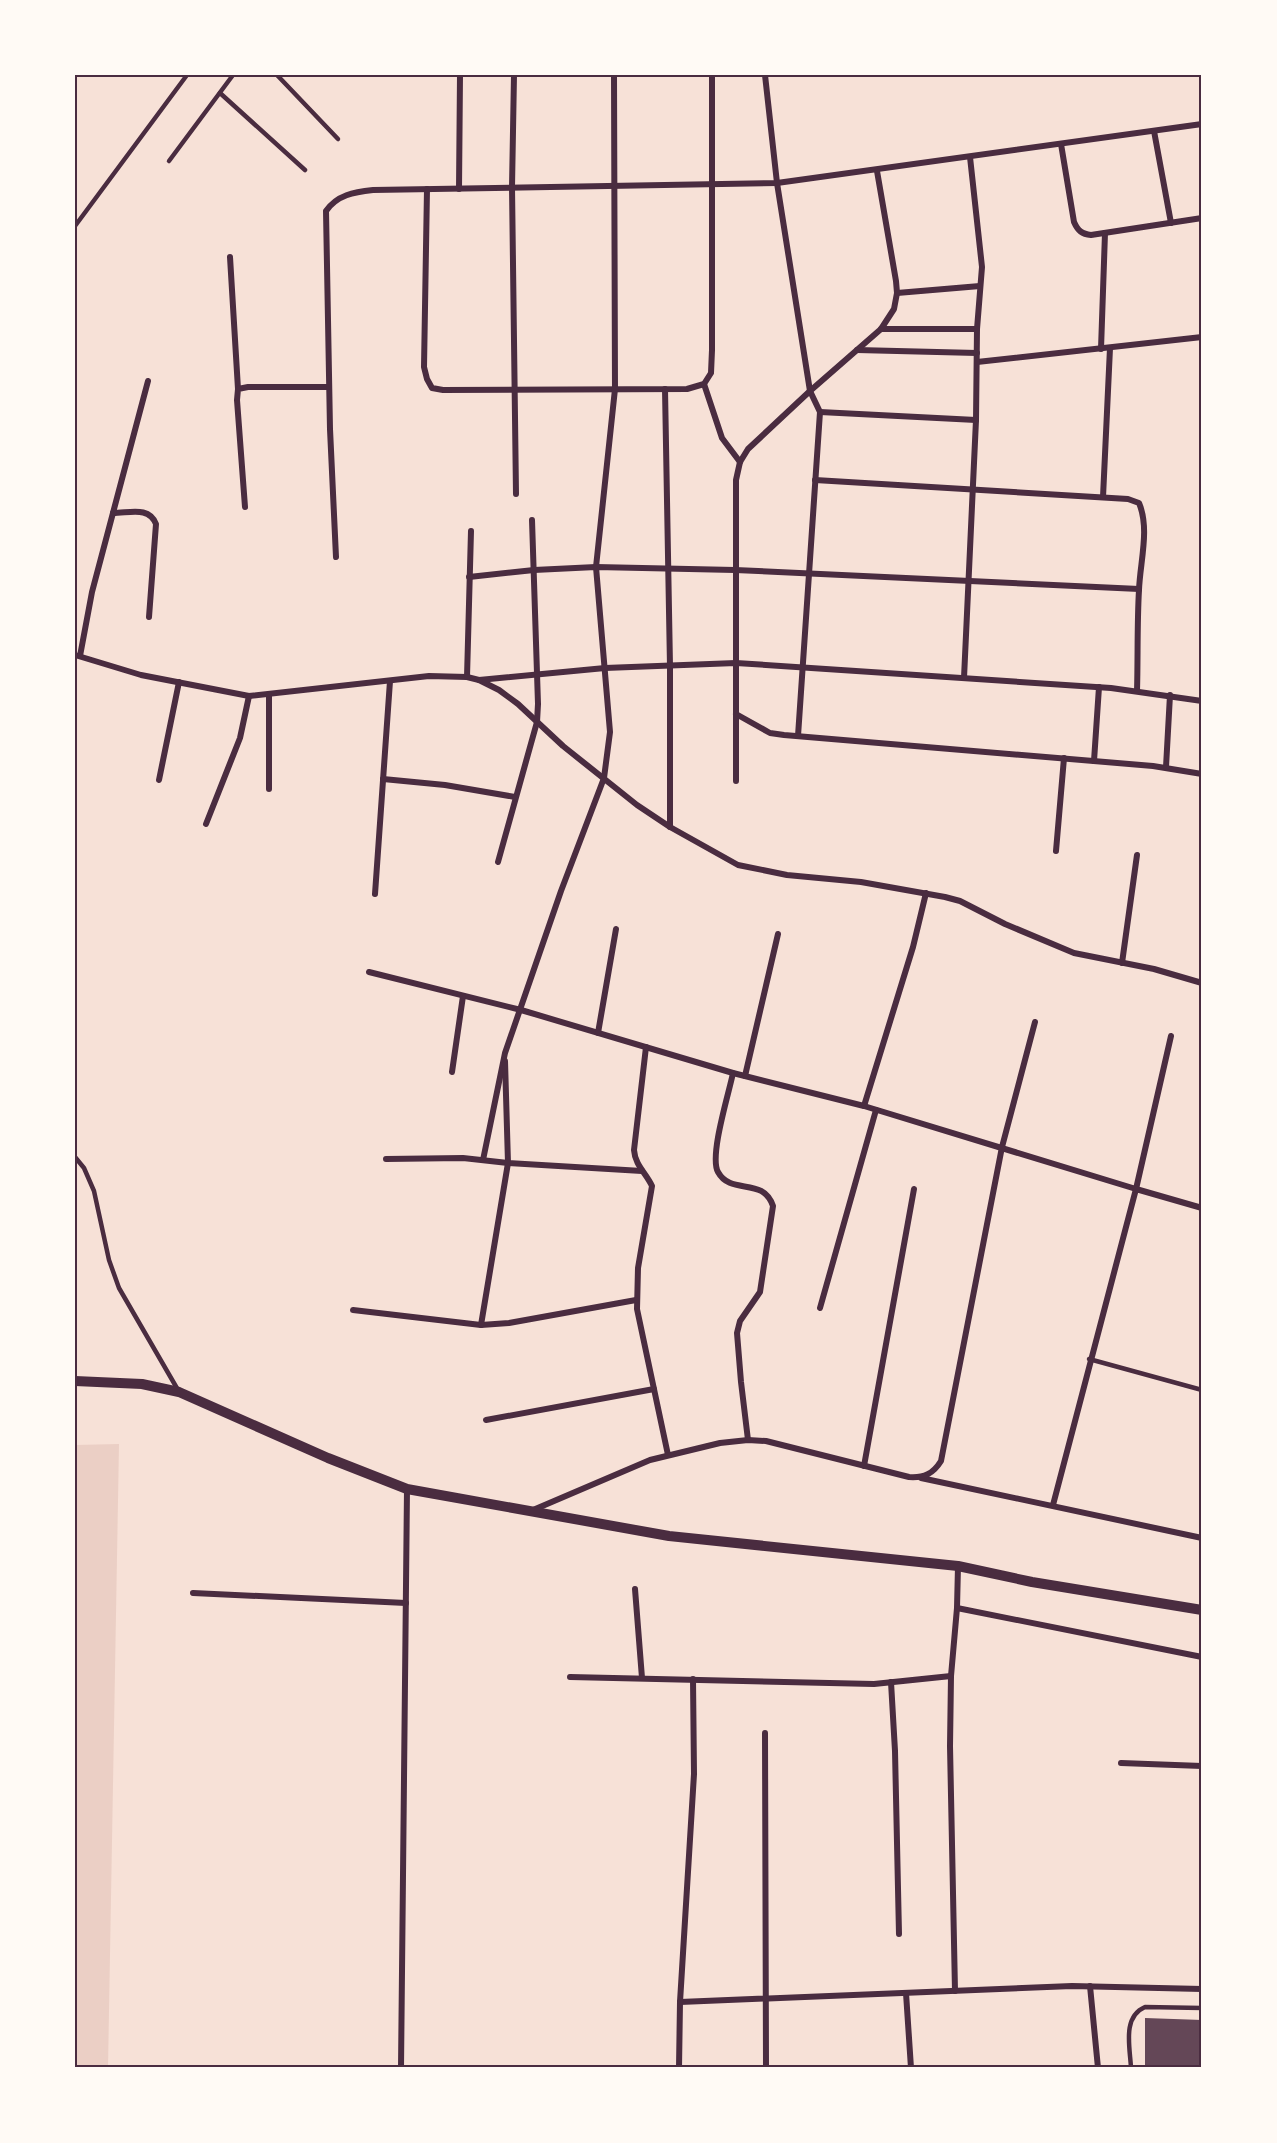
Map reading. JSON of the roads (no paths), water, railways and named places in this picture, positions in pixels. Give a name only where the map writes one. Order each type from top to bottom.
[{"type":"street","points":[[459,189],[460,75]]},
{"type":"street","points":[[513,75],[512,188],[516,495]]},
{"type":"street","points":[[483,1160],[505,1053],[573,857],[604,778],[610,732],[596,567],[615,389],[614,75]]},
{"type":"street","points":[[427,189],[424,367],[432,388],[515,391],[687,389],[704,384],[711,373],[712,350],[712,75]]},
{"type":"street","points":[[765,75],[777,183],[810,391],[820,412],[798,736]]},
{"type":"street","points":[[336,557],[329,387],[326,211],[333,201],[353,192],[427,189],[777,183],[877,171],[1202,124]]},
{"type":"street","points":[[1154,131],[1171,223]]},
{"type":"street","points":[[1060,144],[1074,222],[1083,234],[1105,233],[1202,218]]},
{"type":"street","points":[[964,678],[970,581],[981,257],[970,157]]},
{"type":"street","points":[[736,782],[736,480],[740,462],[748,449],[881,329],[894,309],[897,293],[877,171]]},
{"type":"street","points":[[1101,349],[1105,233]]},
{"type":"street","points":[[230,257],[237,400],[246,507]]},
{"type":"street","points":[[897,293],[980,286]]},
{"type":"street","points":[[881,329],[977,329]]},
{"type":"street","points":[[977,362],[1202,337]]},
{"type":"street","points":[[1103,498],[1110,348]]},
{"type":"street","points":[[857,350],[977,353]]},
{"type":"street","points":[[148,381],[77,656],[128,671],[249,696],[438,676],[467,677],[479,680],[518,704],[563,746],[637,805],[670,827],[738,865],[787,875],[861,882],[960,901],[1055,947],[1183,976],[1202,983]]},
{"type":"street","points":[[704,384],[722,438],[740,462]]},
{"type":"street","points":[[238,389],[329,387]]},
{"type":"street","points":[[665,389],[670,666],[670,827]]},
{"type":"street","points":[[820,412],[976,420]]},
{"type":"street","points":[[815,480],[1128,499],[1139,503],[1143,514],[1144,529],[1139,590],[1137,692]]},
{"type":"street","points":[[113,513],[147,512],[153,516],[156,524],[149,617]]},
{"type":"street","points":[[498,862],[537,722],[538,673],[532,520]]},
{"type":"street","points":[[467,677],[471,531]]},
{"type":"street","points":[[469,577],[534,570],[596,567],[809,573],[1139,590]]},
{"type":"street","points":[[479,680],[605,668],[736,663],[1099,687],[1202,701]]},
{"type":"street","points":[[375,894],[390,681]]},
{"type":"street","points":[[159,780],[179,682]]},
{"type":"street","points":[[1094,761],[1099,687]]},
{"type":"street","points":[[269,695],[269,789]]},
{"type":"street","points":[[1166,767],[1170,695]]},
{"type":"street","points":[[206,824],[240,738],[249,696]]},
{"type":"street","points":[[736,714],[770,733],[1166,767],[1202,774]]},
{"type":"street","points":[[1056,850],[1064,758]]},
{"type":"street","points":[[383,779],[445,785],[515,798]]},
{"type":"street","points":[[1122,963],[1137,855]]},
{"type":"street","points":[[864,1106],[913,947],[926,893]]},
{"type":"street","points":[[598,1033],[616,929]]},
{"type":"street","points":[[745,1076],[778,934]]},
{"type":"street","points":[[369,972],[521,1010],[733,1073],[864,1106],[1202,1208]]},
{"type":"street","points":[[452,1072],[463,996]]},
{"type":"street","points":[[919,1478],[936,1470],[941,1461],[1002,1147],[1035,1022]]},
{"type":"street","points":[[1053,1505],[1089,1359],[1136,1189],[1171,1036]]},
{"type":"street","points":[[646,1047],[634,1150],[635,1160],[652,1186],[638,1268],[636,1300],[668,1455]]},
{"type":"street","points":[[481,1325],[508,1162],[505,1053]]},
{"type":"street","points":[[733,1073],[716,1148],[717,1171],[722,1177],[738,1186],[763,1190],[770,1197],[773,1206],[760,1292],[740,1322],[737,1334],[748,1440]]},
{"type":"street","points":[[820,1308],[876,1110]]},
{"type":"street","points":[[386,1159],[463,1158],[642,1171]]},
{"type":"street","points":[[864,1466],[914,1189]]},
{"type":"street","points":[[353,1310],[481,1325],[509,1323],[636,1300]]},
{"type":"street","points":[[75,1382],[142,1384],[179,1392],[328,1458],[407,1489],[669,1536],[958,1566],[1032,1582],[1202,1610]]},
{"type":"street","points":[[486,1420],[654,1389]]},
{"type":"street","points":[[530,1511],[650,1460],[720,1443],[748,1440],[766,1442],[909,1477],[1053,1505],[1202,1538]]},
{"type":"street","points":[[401,2068],[407,1489]]},
{"type":"street","points":[[955,1991],[950,1746],[951,1676],[958,1566]]},
{"type":"street","points":[[635,1589],[642,1678]]},
{"type":"street","points":[[193,1593],[406,1603]]},
{"type":"street","points":[[957,1608],[1202,1657]]},
{"type":"street","points":[[570,1677],[874,1684],[951,1676]]},
{"type":"street","points":[[679,2068],[680,2002],[694,1774],[693,1679]]},
{"type":"street","points":[[891,1682],[895,1751],[899,1935]]},
{"type":"street","points":[[765,1733],[766,2068]]},
{"type":"street","points":[[1121,1763],[1202,1766]]},
{"type":"street","points":[[1090,1986],[1098,2068]]},
{"type":"street","points":[[680,2002],[1090,1986],[1202,1989]]},
{"type":"street","points":[[906,1993],[911,2068]]},
{"type":"lane","points":[[75,226],[187,75]]},
{"type":"lane","points":[[169,161],[234,75]]},
{"type":"lane","points":[[277,75],[338,139]]},
{"type":"lane","points":[[220,93],[305,170]]},
{"type":"lane","points":[[75,1157],[84,1168],[94,1191],[119,1288],[179,1392]]},
{"type":"lane","points":[[1089,1359],[1202,1390]]},
{"type":"lane","points":[[1131,2068],[1130,2026],[1133,2016],[1138,2011],[1145,2007],[1202,2008]]}]
